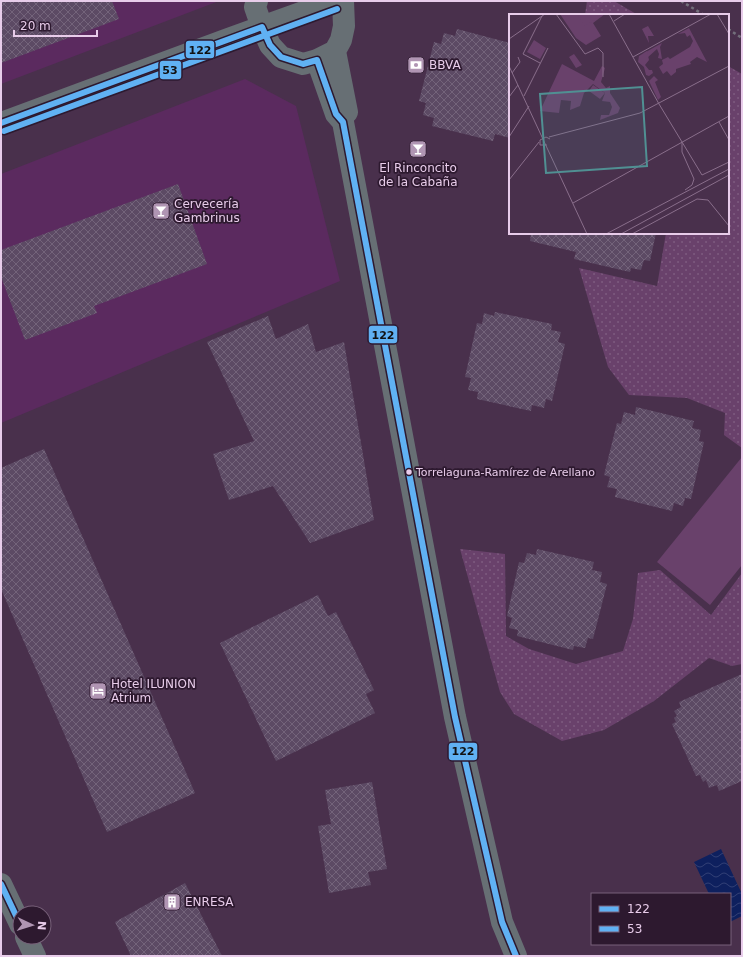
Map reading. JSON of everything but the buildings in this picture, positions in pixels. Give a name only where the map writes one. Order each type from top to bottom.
[{"type":"street","points":[[257,1],[255,7],[270,45],[281,58],[303,64],[326,55],[341,40],[344,26],[343,1]]},
{"type":"street","points":[[1,124],[220,41],[334,1]]},
{"type":"street","points":[[326,55],[336,114],[343,122],[455,718],[502,922],[516,956]]},
{"type":"street","points":[[1,884],[12,907]]},
{"type":"street","points":[[30,945],[35,956]]},
{"type":"path","points":[[681,1],[702,14]]},
{"type":"path","points":[[729,30],[742,38]]},
{"type":"shaded area","points":[[1,1],[219,1],[1,84]]},
{"type":"shaded area","points":[[587,1],[614,1],[636,14],[585,14]]},
{"type":"shaded area","points":[[729,67],[742,74],[742,448],[724,435],[725,413],[687,398],[629,395],[608,367],[579,268],[657,286],[666,234],[729,234]]},
{"type":"shaded area","points":[[245,79],[296,106],[340,281],[1,423],[1,174]]},
{"type":"shaded area","points":[[742,457],[742,565],[710,605],[657,562]]},
{"type":"shaded area","points":[[460,549],[505,554],[506,636],[529,649],[576,664],[623,651],[633,619],[638,573],[660,570],[711,615],[742,573],[742,664],[732,666],[709,658],[654,701],[604,730],[562,741],[514,714],[500,692]]},
{"type":"water","points":[[721,849],[742,894],[742,916],[731,922],[731,893],[709,893],[694,862]]},
{"type":"transit line","name":"53","points":[[4,131],[337,9]]},
{"type":"transit line","name":"122","points":[[1,123],[262,27],[270,45],[281,57],[303,64],[317,60],[336,114],[343,122],[455,717],[502,922],[516,956]]},
{"type":"transit line","name":"122","points":[[1,884],[12,907]]},
{"type":"place","name":"BBVA","points":[[416,65]]},
{"type":"place","name":"El Rinconcito de la Cabaña","points":[[418,149]]},
{"type":"place","name":"Cervecería Gambrinus","points":[[161,211]]},
{"type":"place","name":"Torrelaguna-Ramírez de Arellano","points":[[409,472]]},
{"type":"place","name":"Hotel ILUNION Atrium","points":[[98,691]]},
{"type":"place","name":"ENRESA","points":[[172,902]]}]
